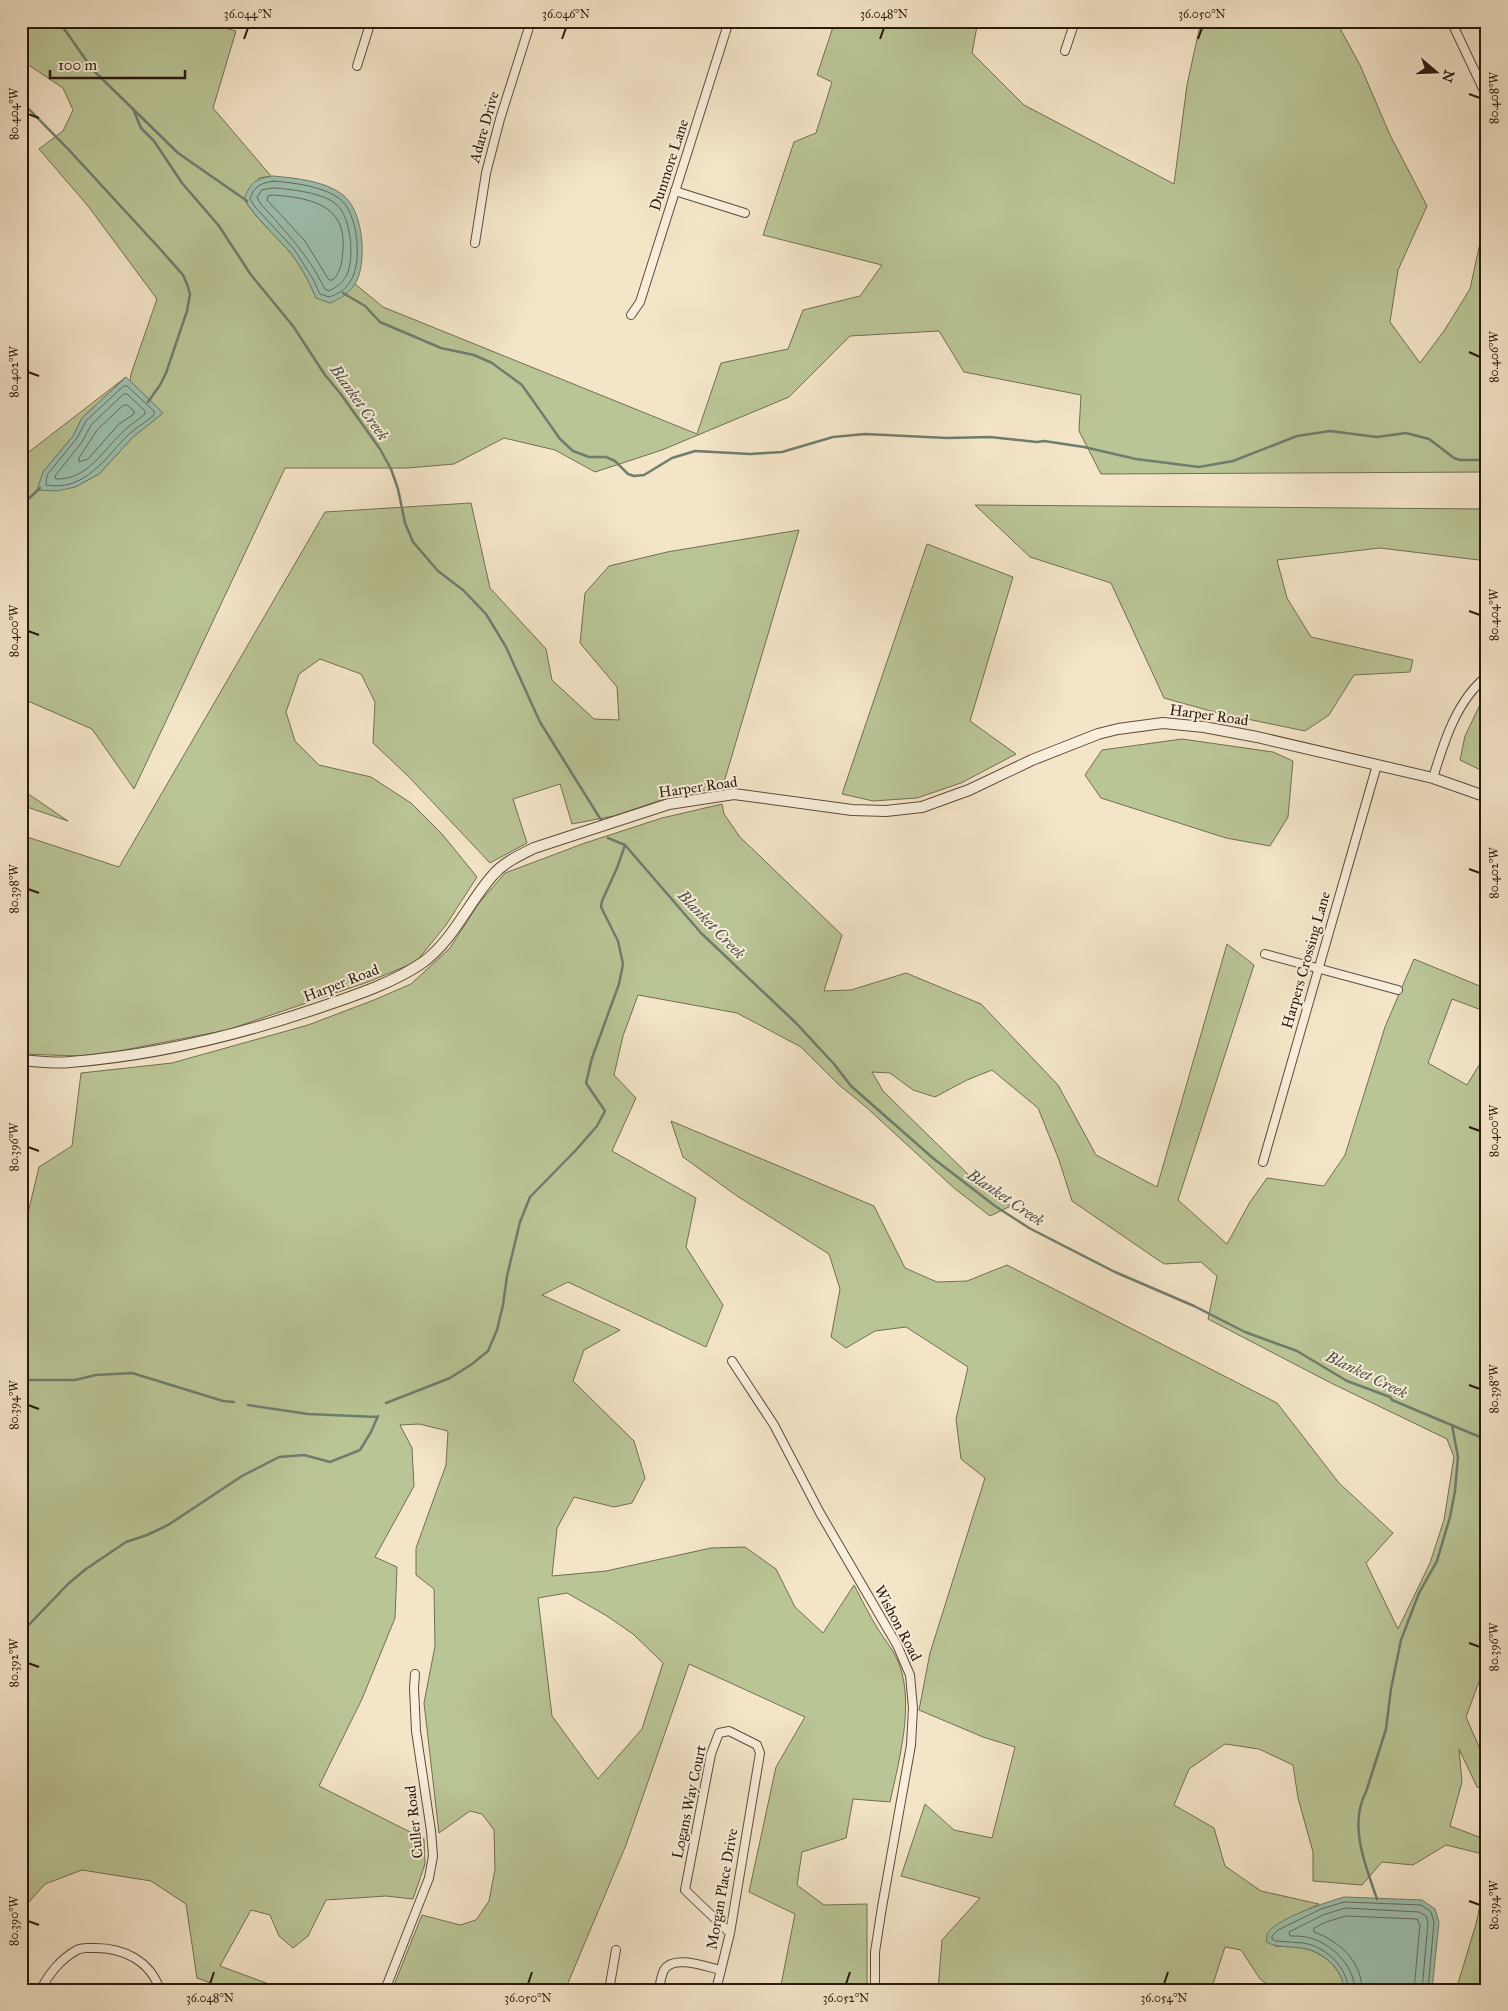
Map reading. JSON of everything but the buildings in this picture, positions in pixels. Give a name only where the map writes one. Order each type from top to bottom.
[{"type":"street","points":[[357,66],[371,21]]},
{"type":"street","name":"Adare Drive","points":[[475,244],[486,173],[500,119],[531,21]]},
{"type":"street","name":"Dunmore Lane","points":[[631,315],[640,302],[729,21]]},
{"type":"street","points":[[1065,51],[1075,21]]},
{"type":"street","points":[[1451,21],[1487,97]]},
{"type":"street","points":[[675,191],[745,213]]},
{"type":"street","points":[[1433,778],[1441,749],[1457,714],[1476,685],[1487,676]]},
{"type":"street","name":"Harper Road","points":[[21,1060],[69,1062],[182,1047],[258,1027],[372,989],[401,975],[431,955],[444,942],[494,873],[513,858],[534,848],[615,820],[669,804],[734,794],[852,810],[906,810],[942,800],[1032,760],[1098,734],[1118,729],[1163,723],[1197,726],[1239,734],[1377,765],[1433,778],[1487,797]]},
{"type":"street","name":"Harpers Crossing Lane","points":[[1262,1162],[1377,765]]},
{"type":"street","points":[[1265,954],[1398,990]]},
{"type":"street","name":"Wishon Road","points":[[732,1361],[774,1424],[820,1513],[897,1645],[910,1675],[913,1708],[911,1745],[875,1952],[875,1990]]},
{"type":"street","name":"Culler Road","points":[[385,1990],[429,1878],[433,1856],[416,1731],[414,1688],[416,1674]]},
{"type":"street","name":"Logans Way Court","points":[[730,1933],[685,1890],[711,1754],[719,1733],[729,1731],[757,1745],[760,1749],[754,1793]]},
{"type":"street","name":"Morgan Place Drive","points":[[716,1990],[730,1933],[754,1793]]},
{"type":"street","points":[[42,1990],[62,1960],[79,1948],[107,1947],[128,1953],[146,1967],[160,1990]]},
{"type":"street","points":[[609,1990],[616,1950]]},
{"type":"street","points":[[659,1990],[665,1968],[672,1964],[684,1962],[721,1970]]},
{"type":"shaded area","points":[[21,21],[100,21],[103,23],[105,21],[200,21],[236,31],[213,108],[271,176],[259,178],[244,199],[259,219],[292,255],[304,273],[316,298],[345,295],[355,284],[383,307],[697,434],[721,363],[788,349],[803,310],[860,296],[882,265],[763,235],[794,142],[816,133],[832,82],[817,75],[835,21],[978,21],[972,53],[1024,105],[1174,184],[1187,85],[1201,21],[1336,21],[1360,65],[1390,135],[1427,206],[1398,270],[1390,322],[1420,363],[1444,331],[1470,289],[1480,243],[1487,251],[1487,472],[1101,474],[1079,431],[1081,395],[964,372],[939,331],[850,336],[789,397],[662,450],[595,472],[555,450],[504,438],[454,464],[408,468],[285,468],[134,789],[92,729],[21,698],[21,529],[27,524],[21,505],[21,458],[126,377],[82,418],[73,436],[43,472],[75,487],[99,474],[133,437],[163,413],[130,381],[157,299],[88,206],[39,149],[63,131],[73,110],[63,88],[21,60]]},
{"type":"shaded area","points":[[471,503],[490,588],[546,649],[552,680],[594,719],[619,720],[617,687],[580,643],[585,593],[609,566],[667,552],[799,530],[722,789],[685,792],[614,816],[572,824],[560,784],[513,799],[527,843],[490,863],[408,776],[373,743],[375,702],[361,674],[320,659],[299,674],[286,712],[295,741],[319,765],[371,777],[411,803],[442,834],[477,877],[446,925],[416,962],[368,982],[227,1030],[119,1051],[79,1056],[21,1054],[21,835],[119,867],[325,512]]},
{"type":"shaded area","points":[[975,505],[1487,509],[1487,561],[1380,548],[1277,560],[1287,598],[1311,637],[1413,660],[1410,672],[1354,675],[1329,715],[1305,731],[1218,713],[1164,698],[1111,583],[1030,557]]},
{"type":"shaded area","points":[[927,544],[1013,577],[970,721],[1016,754],[961,783],[917,798],[873,801],[842,794]]},
{"type":"shaded area","points":[[1487,690],[1487,773],[1460,760],[1465,736]]},
{"type":"shaded area","points":[[1182,739],[1273,752],[1293,761],[1288,817],[1270,846],[1226,838],[1101,798],[1085,775],[1102,750]]},
{"type":"shaded area","points":[[21,789],[68,821],[21,805]]},
{"type":"shaded area","points":[[722,804],[724,814],[740,837],[842,935],[824,991],[851,990],[906,973],[981,1004],[1058,1085],[1096,1155],[1157,1187],[1227,944],[1254,965],[1178,1200],[1227,1244],[1250,1202],[1267,1178],[1324,1186],[1345,1155],[1385,1027],[1414,959],[1487,989],[1487,1012],[1452,999],[1428,1063],[1467,1085],[1487,1052],[1487,1585],[1484,1595],[1487,1597],[1487,1660],[1466,1717],[1487,1765],[1487,1791],[1477,1787],[1459,1749],[1462,1782],[1450,1826],[1487,1840],[1487,1855],[1446,1845],[1413,1865],[1382,1862],[1362,1885],[1313,1881],[1313,1852],[1298,1798],[1293,1765],[1259,1749],[1225,1744],[1189,1769],[1174,1805],[1214,1828],[1225,1866],[1261,1891],[1319,1904],[1275,1926],[1275,1946],[1302,1948],[1324,1957],[1336,1968],[1343,1982],[1344,1990],[1275,1990],[1260,1979],[1241,1950],[1225,1947],[1211,1990],[938,1990],[942,1940],[980,1898],[901,1876],[925,1804],[954,1830],[992,1838],[1015,1747],[983,1737],[919,1710],[930,1653],[985,1478],[961,1459],[956,1419],[968,1367],[906,1327],[875,1331],[846,1348],[831,1337],[840,1289],[829,1254],[737,1196],[683,1157],[671,1121],[874,1206],[905,1268],[937,1282],[967,1281],[1007,1265],[1277,1403],[1339,1483],[1393,1533],[1366,1563],[1398,1629],[1430,1563],[1444,1520],[1454,1457],[1447,1439],[1331,1383],[1208,1319],[1217,1276],[1201,1262],[1164,1264],[1072,1201],[1059,1160],[1038,1108],[992,1070],[967,1080],[935,1097],[913,1090],[890,1073],[872,1072],[883,1091],[979,1185],[1011,1206],[990,1216],[954,1188],[866,1107],[838,1084],[801,1047],[737,1013],[638,995],[623,1036],[614,1075],[636,1098],[612,1151],[696,1198],[686,1247],[723,1305],[706,1347],[568,1282],[542,1295],[620,1330],[584,1350],[573,1381],[634,1441],[645,1478],[632,1503],[614,1507],[574,1497],[557,1528],[552,1576],[606,1571],[711,1548],[745,1547],[776,1569],[795,1607],[823,1633],[854,1585],[875,1624],[895,1655],[903,1675],[906,1711],[901,1749],[890,1802],[853,1799],[846,1838],[802,1852],[797,1885],[824,1905],[867,1904],[867,1990],[780,1990],[795,1914],[749,1892],[776,1767],[805,1717],[689,1664],[626,1845],[565,1990],[392,1990],[422,1915],[460,1925],[476,1920],[489,1901],[495,1869],[494,1830],[482,1814],[470,1811],[439,1833],[424,1703],[435,1646],[434,1589],[416,1575],[416,1548],[446,1465],[448,1431],[419,1424],[400,1425],[412,1448],[414,1486],[375,1557],[397,1567],[395,1618],[362,1699],[319,1786],[424,1839],[425,1864],[413,1899],[386,1896],[326,1900],[308,1936],[293,1948],[279,1936],[270,1915],[251,1910],[220,1966],[285,1990],[230,1990],[197,1978],[186,1904],[151,1881],[82,1870],[45,1884],[21,1911],[21,1393],[24,1386],[21,1385],[21,1225],[28,1213],[39,1167],[72,1146],[81,1073],[172,1063],[308,1025],[411,984],[450,948],[479,903],[505,873],[585,843],[662,818]],"holes":[[[567,1593],[607,1616],[633,1634],[663,1663],[642,1729],[598,1779],[552,1716],[538,1598]]]},
{"type":"shaded area","points":[[1487,1872],[1487,1990],[1456,1990],[1476,1924]]},
{"type":"water","points":[[273,176],[310,181],[328,186],[343,195],[354,211],[361,232],[361,266],[355,285],[344,296],[335,301],[330,303],[316,298],[304,273],[292,255],[259,219],[244,199],[254,182]]},
{"type":"water","points":[[126,377],[163,413],[133,437],[99,474],[75,487],[57,491],[37,490],[43,472],[73,436],[82,418]]},
{"type":"water","points":[[1344,1897],[1422,1900],[1435,1909],[1439,1922],[1432,1990],[1344,1990],[1343,1982],[1335,1968],[1316,1952],[1266,1942],[1267,1934],[1272,1928],[1290,1917]]},
{"type":"waterway","name":"Blanket Creek","points":[[56,21],[65,30],[93,70],[133,109],[141,128],[154,141],[182,183],[219,226],[251,275],[293,326],[325,375],[380,449],[391,469],[398,489],[405,523],[413,542],[438,571],[463,590],[486,614],[506,647],[540,722],[601,820]]},
{"type":"waterway","points":[[21,101],[161,250],[183,275],[187,284],[190,294],[187,311],[166,373],[148,402]]},
{"type":"waterway","points":[[133,109],[178,153],[247,201]]},
{"type":"waterway","points":[[343,293],[365,306],[380,322],[441,348],[474,355],[492,363],[522,385],[560,439],[573,451],[589,457],[606,457],[615,461],[628,474],[634,476],[644,475],[672,458],[695,451],[750,454],[782,452],[833,437],[865,434],[947,438],[990,437],[1037,442],[1044,441],[1084,447],[1136,459],[1199,467],[1233,461],[1297,436],[1330,431],[1377,437],[1406,433],[1429,439],[1454,458],[1460,460],[1487,460]]},
{"type":"waterway","points":[[21,506],[40,488]]},
{"type":"waterway","name":"Blanket Creek","points":[[608,838],[625,845],[701,933],[796,1023],[834,1064],[851,1086],[934,1159],[995,1206],[1029,1228],[1115,1272],[1194,1306],[1245,1332],[1297,1351],[1347,1381],[1390,1397],[1392,1400],[1487,1440]]},
{"type":"waterway","points":[[386,1403],[450,1378],[488,1351],[497,1330],[520,1222],[530,1197],[597,1126],[605,1111],[586,1083],[592,1058],[619,984],[623,964],[618,941],[601,907],[625,845]]},
{"type":"waterway","points":[[21,1377],[30,1380],[75,1380],[96,1375],[132,1373],[223,1401],[234,1402]]},
{"type":"waterway","points":[[248,1405],[308,1414],[377,1417]]},
{"type":"waterway","points":[[21,1633],[68,1584],[86,1569],[126,1542],[168,1525],[242,1476],[279,1457],[304,1455],[330,1462],[360,1450],[378,1416]]},
{"type":"waterway","points":[[1377,1899],[1361,1846],[1359,1832],[1361,1805],[1386,1729],[1391,1689],[1401,1640],[1419,1593],[1437,1561],[1450,1517],[1455,1491],[1458,1457],[1452,1425]]}]
